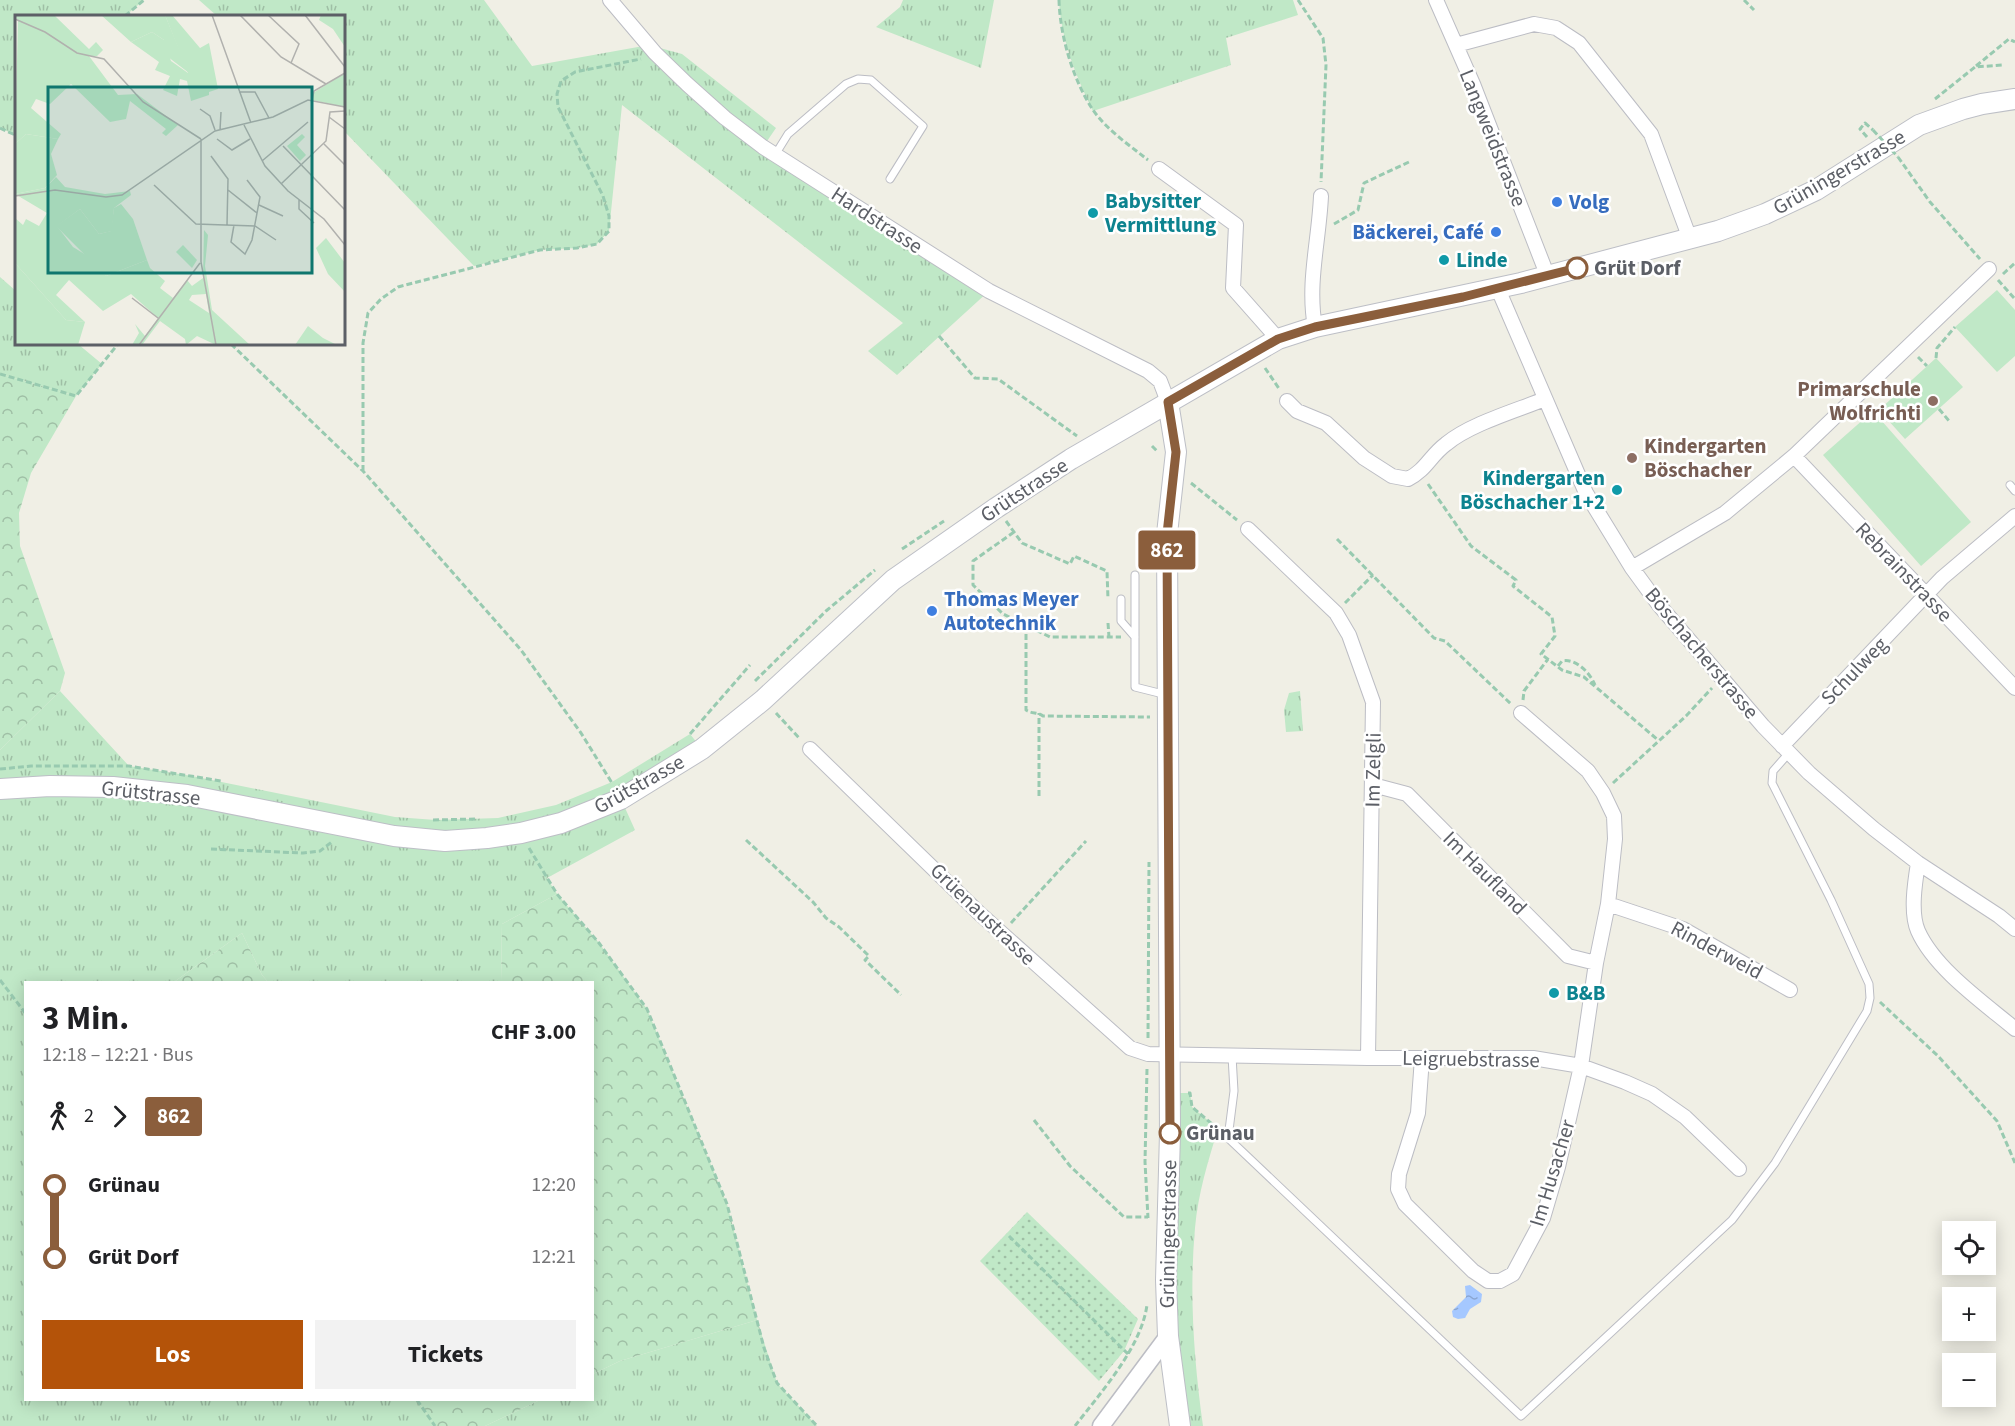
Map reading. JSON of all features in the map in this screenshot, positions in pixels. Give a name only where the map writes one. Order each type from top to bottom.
[{"type":"main road","name":"Grüningerstrasse","points":[[1180,1426],[1168,1336],[1166,1280],[1170,1093],[1159,693],[1167,534],[1176,452],[1168,402],[1278,339],[1315,327],[1548,277],[1690,238],[1765,214],[1807,194],[1919,125],[1937,117],[1982,104],[2015,99]]},
{"type":"main road","name":"Grütstrasse","points":[[0,789],[50,786],[113,787],[187,795],[394,836],[445,840],[487,838],[521,833],[561,823],[616,790],[702,749],[763,700],[893,580],[1071,459],[1168,402]]},
{"type":"street","name":"Hardstrasse","points":[[610,0],[655,53],[725,118],[775,155],[989,291],[1148,370],[1160,381],[1168,402]]},
{"type":"street","name":"Langweidstrasse","points":[[1436,0],[1548,277]]},
{"type":"street","points":[[1456,45],[1534,24],[1556,28],[1579,44],[1651,134],[1690,238]]},
{"type":"street","points":[[1159,169],[1236,225],[1233,288],[1278,339]]},
{"type":"street","points":[[1315,327],[1311,278],[1320,232],[1321,196]]},
{"type":"street","points":[[1632,568],[1725,513],[1794,456],[1993,274]]},
{"type":"street","name":"Böschacherstrasse","points":[[1498,289],[1586,493],[1632,568],[1659,605],[1786,749],[1834,796],[1918,863],[2015,929]]},
{"type":"street","points":[[1287,401],[1297,411],[1326,423],[1364,458],[1392,476],[1408,479],[1420,473],[1444,445],[1465,432],[1545,399]]},
{"type":"street","name":"Rebrainstrasse","points":[[1794,456],[2015,688]]},
{"type":"street","name":"Schulweg","points":[[1786,749],[1942,579],[2015,516]]},
{"type":"street","name":"Im Zelgli","points":[[1248,529],[1336,613],[1349,635],[1373,702],[1368,1058]]},
{"type":"street","points":[[1521,713],[1588,771],[1603,793],[1614,816],[1615,839],[1608,904],[1596,963],[1581,1066]]},
{"type":"street","name":"Grüenaustrasse","points":[[810,749],[1002,933],[1117,1038],[1130,1048],[1148,1054],[1169,1054]]},
{"type":"street","name":"Im Haufland","points":[[1373,785],[1407,794],[1568,956],[1596,963]]},
{"type":"street","points":[[1918,863],[1913,894],[1917,930],[1942,966],[2015,1029]]},
{"type":"street","name":"Rinderweid","points":[[1608,904],[1683,929],[1790,990]]},
{"type":"street","name":"Leigruebstrasse","points":[[1169,1054],[1368,1058],[1533,1058],[1581,1066],[1652,1094],[1685,1117],[1739,1169]]},
{"type":"street","name":"Im Husacher","points":[[1422,1058],[1418,1113],[1399,1174],[1398,1190],[1405,1204],[1473,1271],[1488,1281],[1500,1281],[1513,1274],[1543,1218],[1558,1167],[1581,1066]]},
{"type":"street","points":[[1101,1426],[1168,1336]]},
{"type":"lane","points":[[775,155],[788,134],[846,84],[858,79],[871,80],[923,126],[890,179]]},
{"type":"lane","points":[[1135,575],[1135,687],[1159,693]]},
{"type":"lane","points":[[1121,599],[1121,621],[1135,637]]},
{"type":"lane","points":[[1232,1056],[1234,1091],[1228,1138],[1521,1416],[1739,1212],[1775,1163],[1867,1011],[1870,998],[1869,984],[1831,900],[1772,783],[1773,771],[1786,749]]},
{"type":"path","points":[[126,15],[144,0]]},
{"type":"path","points":[[1059,0],[1065,41],[1076,76],[1093,111],[1159,169]]},
{"type":"path","points":[[1298,0],[1323,38],[1326,65],[1321,196]]},
{"type":"path","points":[[1744,0],[1754,10]]},
{"type":"path","points":[[1975,67],[2009,39],[2015,42]]},
{"type":"path","points":[[363,471],[363,342],[368,313],[381,299],[398,287],[540,250],[597,244],[609,231],[609,216],[603,196],[558,107],[556,94],[561,81],[575,72],[642,59],[655,53]]},
{"type":"path","points":[[1868,138],[1860,129],[1865,123],[1898,157],[1930,202],[2015,299]]},
{"type":"path","points":[[0,128],[13,134],[15,131]]},
{"type":"path","points":[[1320,232],[1358,210],[1365,183],[1411,161]]},
{"type":"path","points":[[1993,274],[2015,263]]},
{"type":"path","points":[[2002,296],[2008,291]]},
{"type":"path","points":[[1936,358],[1937,348],[1955,327]]},
{"type":"path","points":[[939,336],[975,378],[998,379],[1077,436],[1067,442]]},
{"type":"path","points":[[0,374],[76,396],[117,345]]},
{"type":"path","points":[[232,345],[363,471],[521,650],[580,733],[616,790]]},
{"type":"path","points":[[1254,352],[1287,401]]},
{"type":"path","points":[[1939,409],[1950,422]]},
{"type":"path","points":[[1152,446],[1159,453]]},
{"type":"path","points":[[1174,470],[1248,529]]},
{"type":"path","points":[[1420,473],[1471,546],[1516,580],[1513,586],[1552,617],[1555,636],[1541,654],[1562,670],[1584,677],[1658,740]]},
{"type":"path","points":[[996,508],[1022,543],[1070,564],[1074,555],[1107,572],[1108,604]]},
{"type":"path","points":[[896,554],[953,515]]},
{"type":"path","points":[[1014,532],[973,561],[973,585],[1003,614],[1050,637],[1135,637]]},
{"type":"path","points":[[1337,539],[1434,638],[1445,641],[1521,713]]},
{"type":"path","points":[[751,685],[826,611],[878,568]]},
{"type":"path","points":[[1336,613],[1373,574]]},
{"type":"path","points":[[1108,615],[1109,637]]},
{"type":"path","points":[[1026,625],[1026,710],[1030,713],[1039,713],[1043,716],[1150,717],[1159,693]]},
{"type":"path","points":[[1524,691],[1548,659]]},
{"type":"path","points":[[1557,666],[1562,661],[1573,662],[1588,674],[1595,686]]},
{"type":"path","points":[[716,713],[690,734],[750,664]]},
{"type":"path","points":[[1603,793],[1686,716],[1722,678]]},
{"type":"path","points":[[763,700],[810,749]]},
{"type":"path","points":[[1039,713],[1039,796]]},
{"type":"path","points":[[0,769],[31,766],[129,766],[226,783]]},
{"type":"path","points":[[603,786],[616,790]]},
{"type":"path","points":[[426,819],[478,819]]},
{"type":"path","points":[[211,849],[303,853],[320,851],[336,838],[345,826]]},
{"type":"path","points":[[521,833],[557,894],[599,943],[647,1009],[727,1204],[764,1348],[777,1383],[817,1426]]},
{"type":"path","points":[[746,840],[813,902],[826,918],[839,927],[869,956],[866,960],[901,995]]},
{"type":"path","points":[[1002,933],[1086,841]]},
{"type":"path","points":[[1148,1228],[1144,1162],[1148,1054],[1149,856]]},
{"type":"path","points":[[0,980],[24,1011]]},
{"type":"path","points":[[1870,998],[1877,999],[1938,1056],[1996,1121],[2015,1163]]},
{"type":"path","points":[[1170,1093],[1190,1093],[1192,1107],[1228,1138]]},
{"type":"path","points":[[1034,1120],[1070,1166],[1124,1217],[1148,1217]]},
{"type":"path","points":[[1009,1236],[1128,1354]]},
{"type":"path","points":[[1075,1426],[1128,1354],[1146,1319],[1149,1296]]},
{"type":"path","points":[[418,1401],[435,1426]]},
{"type":"green space","points":[[0,0],[144,0],[126,15],[15,15],[15,131],[13,134],[0,128]]},
{"type":"green space","points":[[199,0],[484,0],[532,66],[649,45],[682,54],[776,128],[763,147],[989,291],[897,375],[868,351],[903,323],[622,105],[609,231],[597,244],[577,248],[540,250],[474,266],[345,132],[345,15],[216,15]]},
{"type":"green space","points":[[903,0],[994,0],[981,68],[876,27],[900,7]]},
{"type":"green space","points":[[1059,0],[1293,0],[1298,15],[1226,38],[1231,65],[1093,111],[1070,57],[1060,15]]},
{"type":"green space","points":[[0,277],[15,290],[15,345],[79,345],[102,364],[76,396],[0,374]]},
{"type":"green space","points":[[1997,290],[2015,310],[2015,356],[1997,372],[1955,327]]},
{"type":"green space","points":[[1936,358],[1963,387],[1905,439],[1879,410]]},
{"type":"green space","points":[[0,374],[76,396],[31,473],[19,513],[20,546],[65,673],[60,691],[0,750]]},
{"type":"green space","points":[[1873,411],[1971,522],[1921,566],[1823,455]]},
{"type":"green space","points":[[60,691],[129,766],[192,776],[395,817],[436,820],[498,818],[556,805],[612,782],[690,734],[702,749],[621,799],[635,830],[547,878],[557,894],[502,924],[501,981],[267,981],[242,933],[175,981],[24,981],[24,1401],[418,1401],[435,1426],[0,1426],[0,750]]},
{"type":"green space","points":[[1300,691],[1303,731],[1286,732],[1284,710],[1289,693]]},
{"type":"green space","points":[[557,894],[599,943],[647,1009],[727,1204],[757,1320],[620,1361],[594,1374],[594,981],[501,981],[502,924]]},
{"type":"green space","points":[[242,933],[267,981],[175,981]]},
{"type":"green space","points":[[1170,1093],[1190,1093],[1192,1107],[1218,1129],[1198,1203],[1193,1253],[1193,1327],[1203,1426],[1180,1426]]},
{"type":"green space","points":[[1027,1212],[1138,1319],[1124,1351],[1099,1381],[980,1261]]},
{"type":"green space","points":[[757,1320],[777,1383],[817,1426],[485,1426],[538,1401],[594,1401],[594,1374],[620,1361]]},
{"type":"green space","points":[[418,1401],[538,1401],[485,1426],[435,1426]]},
{"type":"water","points":[[1470,1285],[1482,1294],[1481,1302],[1470,1309],[1465,1318],[1453,1317],[1452,1311],[1466,1297],[1465,1286]]},
{"type":"bus line","name":"862","points":[[1170,1133],[1167,534],[1176,452],[1168,402],[1278,339],[1315,327],[1463,297],[1577,268]]},
{"type":"place","name":"Volg","points":[[1557,202]]},
{"type":"place","name":"Babysitter Vermittlung","points":[[1093,213]]},
{"type":"place","name":"Bäckerei, Café","points":[[1496,232]]},
{"type":"place","name":"Linde","points":[[1444,260]]},
{"type":"place","name":"Grüt Dorf","points":[[1577,268]]},
{"type":"place","name":"Primarschule Wolfrichti","points":[[1933,401]]},
{"type":"place","name":"Kindergarten Böschacher","points":[[1632,458]]},
{"type":"place","name":"Kindergarten Böschacher 1+2","points":[[1617,490]]},
{"type":"place","name":"Thomas Meyer Autotechnik","points":[[932,611]]},
{"type":"place","name":"B&B","points":[[1554,993]]},
{"type":"place","name":"Grünau","points":[[1170,1133]]}]
